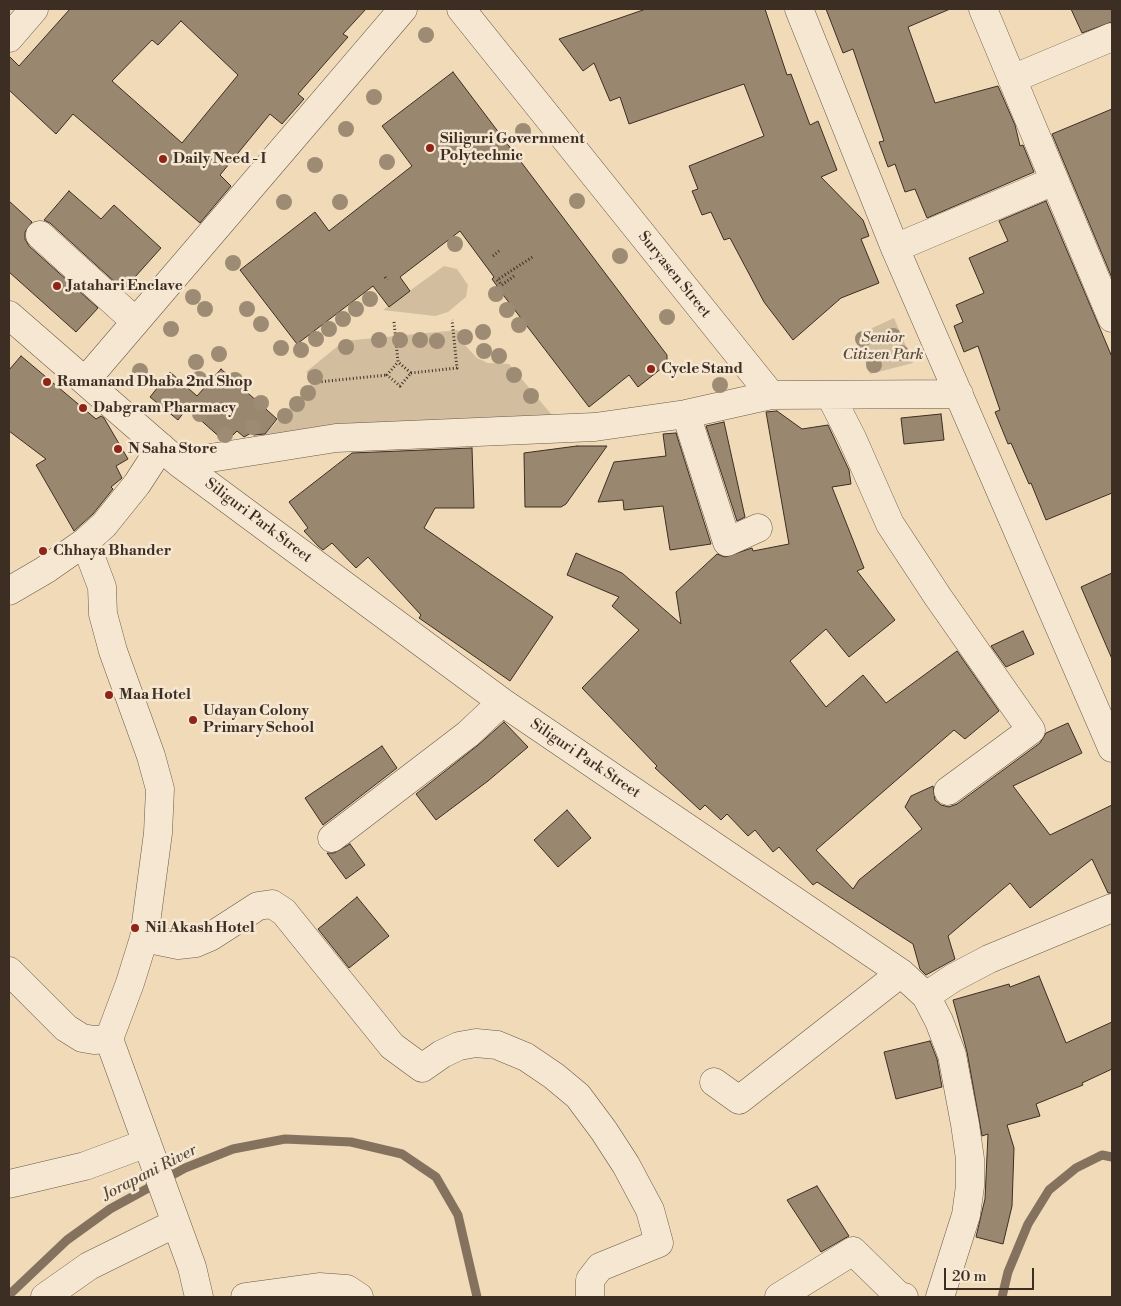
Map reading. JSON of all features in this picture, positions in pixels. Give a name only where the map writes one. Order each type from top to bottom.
[{"type":"street","points":[[9,38],[34,9]]},
{"type":"street","points":[[85,381],[402,9]]},
{"type":"street","name":"Suryasen Street","points":[[461,9],[771,394]]},
{"type":"street","points":[[799,9],[895,248],[1112,748]]},
{"type":"street","points":[[983,9],[1112,318]]},
{"type":"street","points":[[1012,80],[1112,37]]},
{"type":"street","points":[[895,248],[1054,181]]},
{"type":"street","points":[[40,235],[136,321]]},
{"type":"street","name":"Siliguri Park Street","points":[[9,315],[170,455],[502,702],[901,973],[926,996],[939,1021],[952,1055],[961,1098],[970,1159],[970,1186],[966,1215],[937,1296]]},
{"type":"street","points":[[9,591],[45,570],[85,542],[170,455],[336,438],[595,427],[686,414],[771,394],[959,394]]},
{"type":"street","points":[[830,394],[852,438],[890,524],[933,590],[1031,730],[948,791]]},
{"type":"street","points":[[686,414],[727,542],[758,528]]},
{"type":"street","points":[[85,542],[102,587],[103,614],[113,651],[152,756],[160,789],[158,834],[144,938],[130,983],[109,1039],[192,1267],[199,1297]]},
{"type":"street","points":[[332,838],[468,734],[502,702]]},
{"type":"street","points":[[144,938],[178,946],[196,943],[210,937],[258,906],[272,904],[284,912],[392,1046],[422,1068],[442,1054],[459,1046],[476,1043],[497,1045],[526,1057],[554,1076],[578,1096],[620,1156],[650,1210],[659,1243],[600,1267],[590,1280],[590,1297]]},
{"type":"street","points":[[926,996],[953,978],[989,959],[1112,908]]},
{"type":"street","points":[[9,972],[66,1028],[82,1038],[94,1040],[109,1039]]},
{"type":"street","points":[[714,1082],[739,1100],[901,973]]},
{"type":"street","points":[[9,1184],[85,1166],[149,1147]]},
{"type":"street","points":[[45,1297],[89,1266],[175,1219]]},
{"type":"street","points":[[779,1297],[853,1251],[899,1296],[904,1297]]},
{"type":"street","points":[[245,1297],[319,1287],[347,1289],[359,1297]]},
{"type":"path","points":[[493,256],[500,250]]},
{"type":"path","points":[[514,276],[502,285],[497,280],[534,256]]},
{"type":"path","points":[[387,375],[400,386],[411,373],[457,368],[452,320]]},
{"type":"path","points":[[394,322],[398,362],[411,373]]},
{"type":"path","points":[[318,382],[387,375],[398,362]]},
{"type":"green space","points":[[444,266],[457,269],[468,285],[466,297],[448,312],[435,316],[383,310]]},
{"type":"green space","name":"Senior Citizen Park","points":[[894,318],[913,363],[870,374],[855,336]]},
{"type":"green space","points":[[458,330],[462,342],[477,358],[488,363],[509,364],[557,421],[262,438],[314,381],[306,372],[344,341]]},
{"type":"building","points":[[70,9],[366,9],[343,34],[348,37],[298,94],[304,99],[282,124],[270,114],[220,175],[231,186],[200,223],[73,114],[56,134],[9,90],[9,56],[19,66]],"holes":[[[181,21],[238,75],[182,143],[112,81],[152,40],[158,45]]]},
{"type":"building","points":[[646,9],[765,9],[787,75],[791,74],[810,125],[818,121],[837,170],[821,177],[863,220],[869,236],[861,239],[879,283],[841,298],[793,340],[764,302],[730,238],[724,240],[711,212],[702,215],[692,191],[698,189],[689,166],[764,136],[744,84],[629,124],[620,97],[610,101],[594,63],[583,71],[559,39]]},
{"type":"building","points":[[826,9],[950,9],[908,27],[935,103],[998,86],[1015,125],[1020,146],[1023,145],[1034,172],[927,218],[915,189],[905,192],[895,164],[888,167],[879,142],[884,141],[853,49],[843,53]]},
{"type":"building","points":[[1071,9],[1112,9],[1112,22],[1082,33]]},
{"type":"building","points":[[453,72],[667,355],[667,364],[638,387],[629,375],[589,407],[504,296],[492,279],[494,277],[460,231],[400,277],[410,291],[389,307],[373,286],[297,344],[240,270],[315,212],[329,231],[412,166],[382,126]]},
{"type":"building","points":[[1112,109],[1112,278],[1052,134]]},
{"type":"building","points":[[69,191],[101,219],[114,205],[161,248],[126,287],[121,283],[118,285],[50,223],[44,220]]},
{"type":"building","name":"Jatahari Enclave","points":[[9,201],[32,222],[25,232],[25,239],[29,246],[98,308],[76,332],[9,272]]},
{"type":"building","points":[[1046,201],[1112,357],[1112,493],[1046,520],[1031,483],[1029,484],[1011,443],[1008,444],[995,412],[1000,410],[978,346],[964,352],[954,326],[963,322],[956,305],[984,293],[969,258],[1008,241],[999,221]]},
{"type":"building","points":[[21,356],[96,419],[101,416],[104,418],[128,459],[116,466],[122,478],[111,487],[113,489],[93,514],[74,531],[36,465],[46,459],[9,431],[9,370]]},
{"type":"building","points":[[221,369],[277,419],[265,434],[254,435],[251,433],[244,437],[237,431],[229,439],[223,440],[187,408],[178,420],[150,397],[170,372],[197,396]]},
{"type":"building","points":[[777,411],[802,429],[828,425],[849,470],[851,484],[832,487],[864,568],[857,571],[895,620],[849,657],[826,629],[790,661],[826,707],[863,675],[886,703],[957,651],[999,711],[965,739],[954,730],[816,850],[853,889],[859,880],[922,829],[905,807],[911,796],[933,786],[935,800],[941,805],[949,807],[957,804],[1040,743],[1046,733],[1068,723],[1082,753],[1013,786],[1050,835],[1112,805],[1112,893],[1108,893],[1092,859],[1030,908],[1010,883],[948,936],[955,959],[926,975],[920,969],[913,944],[817,882],[813,885],[779,847],[773,852],[755,830],[748,836],[727,814],[721,820],[705,805],[700,810],[655,768],[657,766],[582,688],[639,630],[612,606],[619,597],[567,575],[576,553],[622,573],[681,624],[676,592],[717,554],[725,557],[752,548],[753,551],[789,544],[766,412]]},
{"type":"building","points":[[941,414],[944,440],[904,444],[901,418]]},
{"type":"building","points":[[724,422],[745,517],[737,521],[706,426]]},
{"type":"building","points":[[676,433],[711,544],[670,550],[663,506],[624,510],[623,500],[598,502],[614,462],[666,456],[663,434]]},
{"type":"building","points":[[577,446],[607,446],[566,504],[561,507],[525,507],[524,453]]},
{"type":"building","points":[[472,448],[474,508],[435,508],[424,528],[553,617],[510,681],[419,618],[421,615],[368,557],[356,568],[332,543],[323,550],[318,546],[304,531],[308,528],[289,502],[352,453]]},
{"type":"building","points":[[1112,573],[1112,659],[1081,587]]},
{"type":"building","points":[[1023,631],[1034,654],[1006,667],[991,646]]},
{"type":"building","points":[[504,722],[528,747],[488,781],[436,820],[416,794]]},
{"type":"building","points":[[382,746],[397,768],[323,825],[305,798]]},
{"type":"building","points":[[567,810],[591,838],[558,867],[534,840]]},
{"type":"building","points":[[350,844],[365,865],[346,879],[327,853],[334,853]]},
{"type":"building","points":[[357,897],[389,936],[349,968],[318,929]]},
{"type":"building","points":[[1039,976],[1066,1043],[1112,1022],[1112,1069],[1082,1083],[1083,1085],[1036,1104],[1040,1116],[1007,1125],[1014,1148],[1012,1206],[1003,1244],[976,1237],[985,1199],[988,1134],[982,1136],[967,1052],[953,1000],[1009,984],[1010,987]]},
{"type":"building","points":[[930,1041],[937,1059],[942,1087],[896,1099],[884,1052]]},
{"type":"building","points":[[817,1186],[849,1236],[821,1252],[787,1200]]},
{"type":"waterway","name":"Jorapani River","points":[[9,1295],[67,1240],[110,1209],[185,1168],[233,1149],[285,1139],[351,1142],[402,1154],[436,1177],[458,1215],[477,1297]]},
{"type":"waterway","name":"Jorapani River","points":[[1002,1297],[1008,1272],[1028,1224],[1049,1190],[1076,1168],[1102,1155],[1112,1157]]},
{"type":"place","name":"Siliguri Government Polytechnic","points":[[430,148]]},
{"type":"place","name":"Daily Need - I","points":[[163,159]]},
{"type":"place","name":"Jatahari Enclave","points":[[57,286]]},
{"type":"place","name":"Cycle Stand","points":[[651,369]]},
{"type":"place","name":"Ramanand Dhaba 2nd Shop","points":[[47,382]]},
{"type":"place","name":"Dabgram Pharmacy","points":[[83,408]]},
{"type":"place","name":"N Saha Store","points":[[118,449]]},
{"type":"place","name":"Chhaya Bhander","points":[[43,551]]},
{"type":"place","name":"Maa Hotel","points":[[109,695]]},
{"type":"place","name":"Udayan Colony Primary School","points":[[193,720]]},
{"type":"place","name":"Nil Akash Hotel","points":[[135,928]]}]
